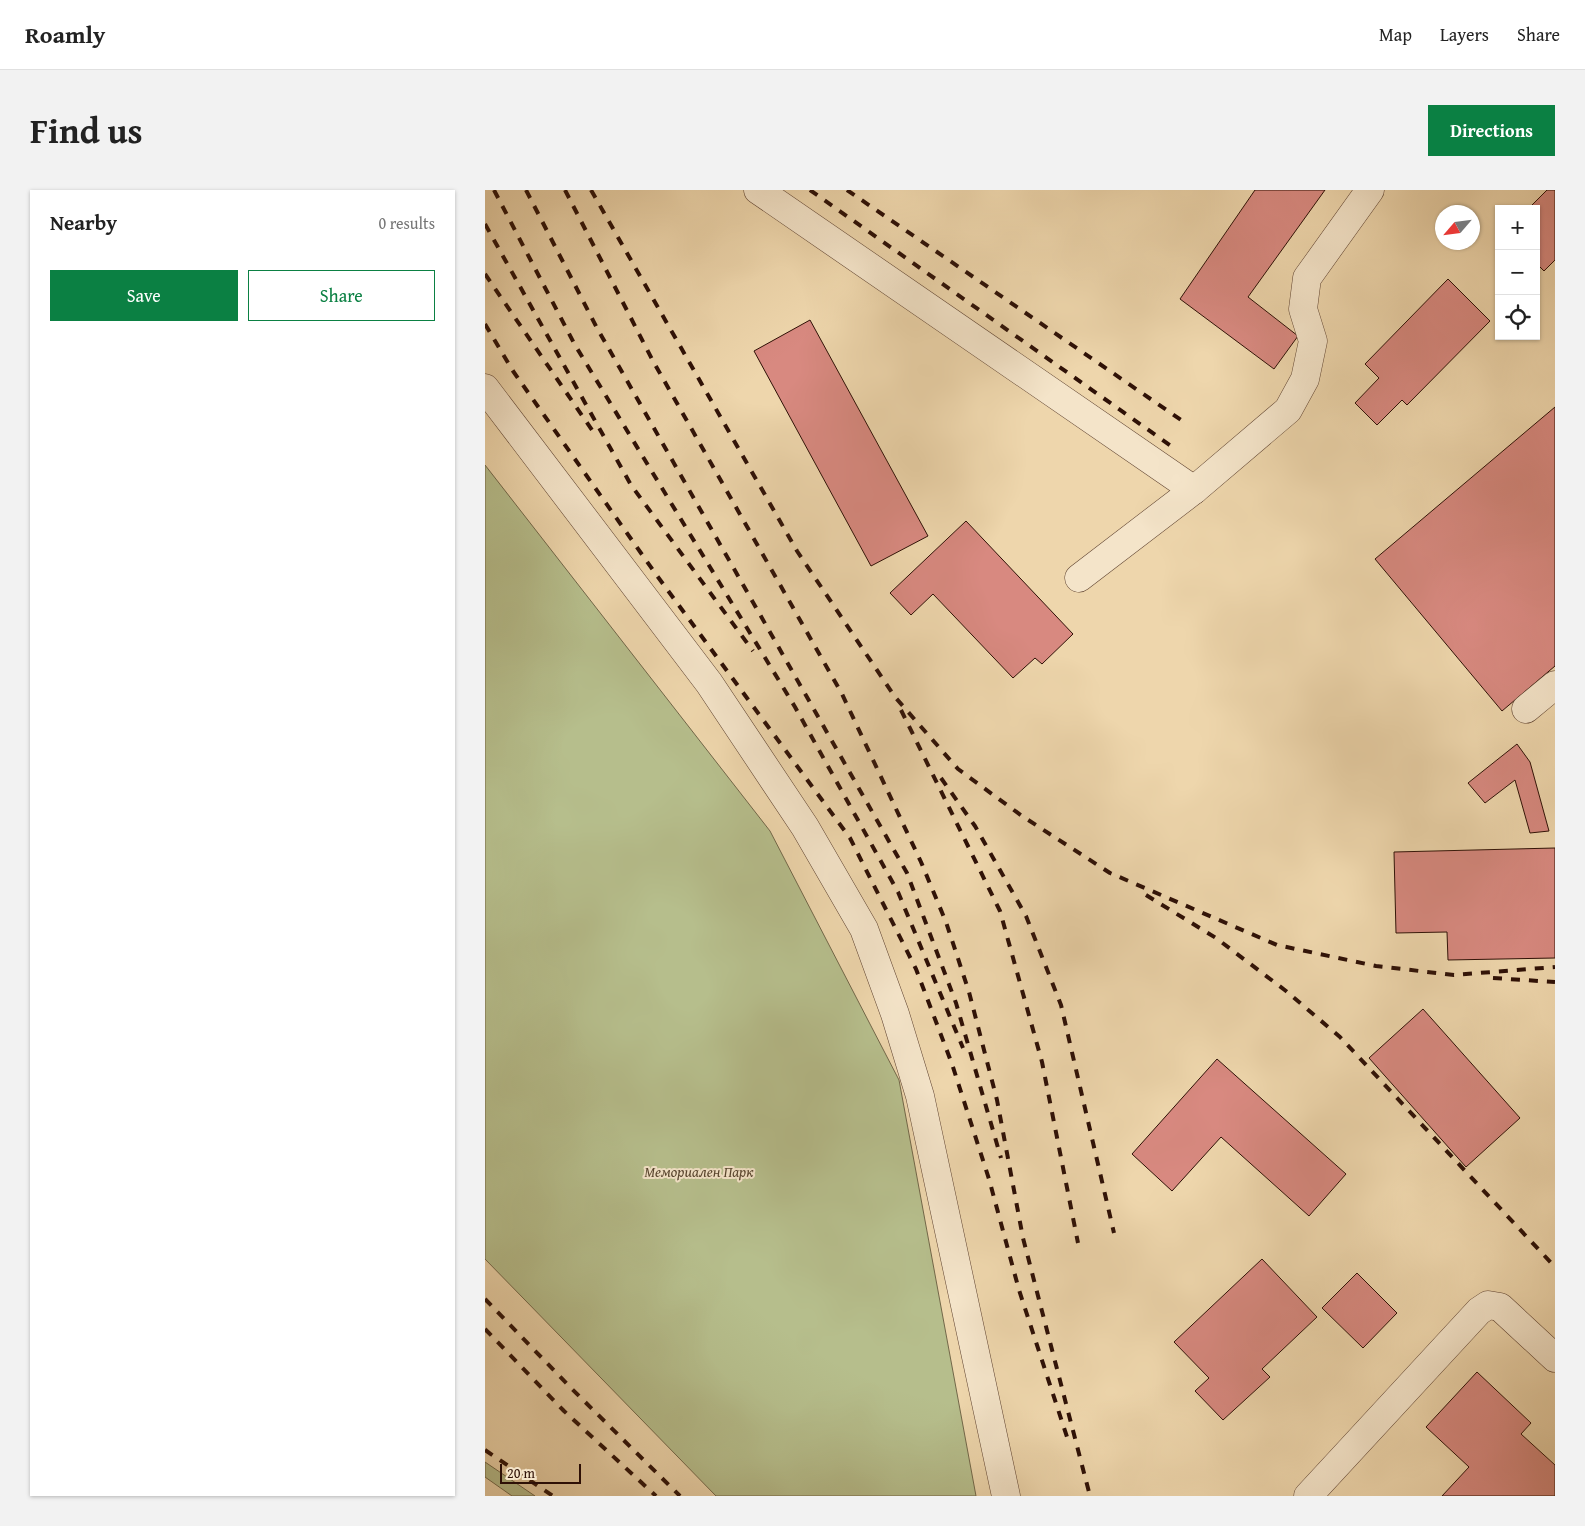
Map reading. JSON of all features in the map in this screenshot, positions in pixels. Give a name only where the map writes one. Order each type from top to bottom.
[{"type":"street","points":[[758,190],[1194,490]]},
{"type":"street","points":[[1079,578],[1194,490],[1288,410],[1305,379],[1313,341],[1303,309],[1307,278],[1370,190]]},
{"type":"street","points":[[485,388],[709,683],[805,827],[864,929],[895,1014],[920,1096],[1005,1496]]},
{"type":"street","points":[[1526,710],[1555,685]]},
{"type":"street","points":[[1308,1496],[1479,1311],[1488,1305],[1500,1307],[1555,1358]]},
{"type":"green space","name":"Мемориален Парк","points":[[485,465],[770,831],[899,1080],[976,1496],[716,1496],[485,1259]]},
{"type":"green space","points":[[485,1462],[535,1496],[512,1496],[485,1477]]},
{"type":"building","points":[[1255,190],[1325,190],[1248,297],[1298,336],[1274,369],[1180,299]]},
{"type":"building","points":[[1547,190],[1555,190],[1555,260],[1544,271],[1540,267],[1540,205],[1532,205]]},
{"type":"building","points":[[1448,279],[1490,321],[1407,405],[1402,400],[1377,425],[1355,403],[1379,378],[1365,364]]},
{"type":"building","points":[[810,320],[928,536],[871,566],[754,351]]},
{"type":"building","points":[[1555,407],[1555,666],[1502,711],[1375,559]]},
{"type":"building","points":[[966,521],[1073,634],[1042,664],[1035,658],[1013,678],[933,594],[911,615],[890,593]]},
{"type":"building","points":[[1517,744],[1530,762],[1549,831],[1530,833],[1515,780],[1485,803],[1468,783]]},
{"type":"building","points":[[1555,848],[1555,958],[1448,960],[1447,932],[1396,933],[1394,852]]},
{"type":"building","points":[[1423,1009],[1520,1118],[1466,1167],[1369,1058]]},
{"type":"building","points":[[1217,1059],[1346,1174],[1309,1216],[1221,1137],[1172,1191],[1132,1154]]},
{"type":"building","points":[[1262,1259],[1317,1317],[1262,1369],[1270,1377],[1223,1420],[1195,1391],[1209,1378],[1174,1342]]},
{"type":"building","points":[[1357,1273],[1397,1313],[1363,1348],[1322,1308]]},
{"type":"building","points":[[1477,1372],[1531,1423],[1521,1434],[1555,1465],[1555,1496],[1442,1496],[1469,1467],[1426,1427]]},
{"type":"railway","points":[[494,190],[575,345],[795,707],[898,892],[963,1048]]},
{"type":"railway","points":[[526,190],[597,328],[907,873],[956,1003],[1001,1158]]},
{"type":"railway","points":[[565,190],[653,361],[842,694],[921,862],[946,922],[969,992],[997,1100],[1023,1238],[1090,1496]]},
{"type":"railway","points":[[591,190],[797,551],[895,697],[958,769],[1022,816],[1110,873],[1277,945],[1376,966],[1454,975],[1555,967]]},
{"type":"railway","points":[[810,190],[1171,446]]},
{"type":"railway","points":[[847,190],[1184,422]]},
{"type":"railway","points":[[485,224],[631,485],[753,651]]},
{"type":"railway","points":[[485,274],[592,430]]},
{"type":"railway","points":[[485,324],[513,371],[655,573],[850,838],[916,969],[952,1064],[989,1179],[1019,1290],[1068,1440]]},
{"type":"railway","points":[[901,710],[1000,911],[1042,1062],[1078,1243]]},
{"type":"railway","points":[[941,778],[975,826],[1026,916],[1061,1005],[1114,1233]]},
{"type":"railway","points":[[1146,895],[1216,938],[1286,991],[1340,1037],[1555,1267]]},
{"type":"railway","points":[[1493,978],[1555,982]]},
{"type":"railway","points":[[485,1299],[680,1496]]},
{"type":"railway","points":[[485,1329],[564,1411],[656,1496]]},
{"type":"railway","points":[[485,1450],[553,1496]]}]
